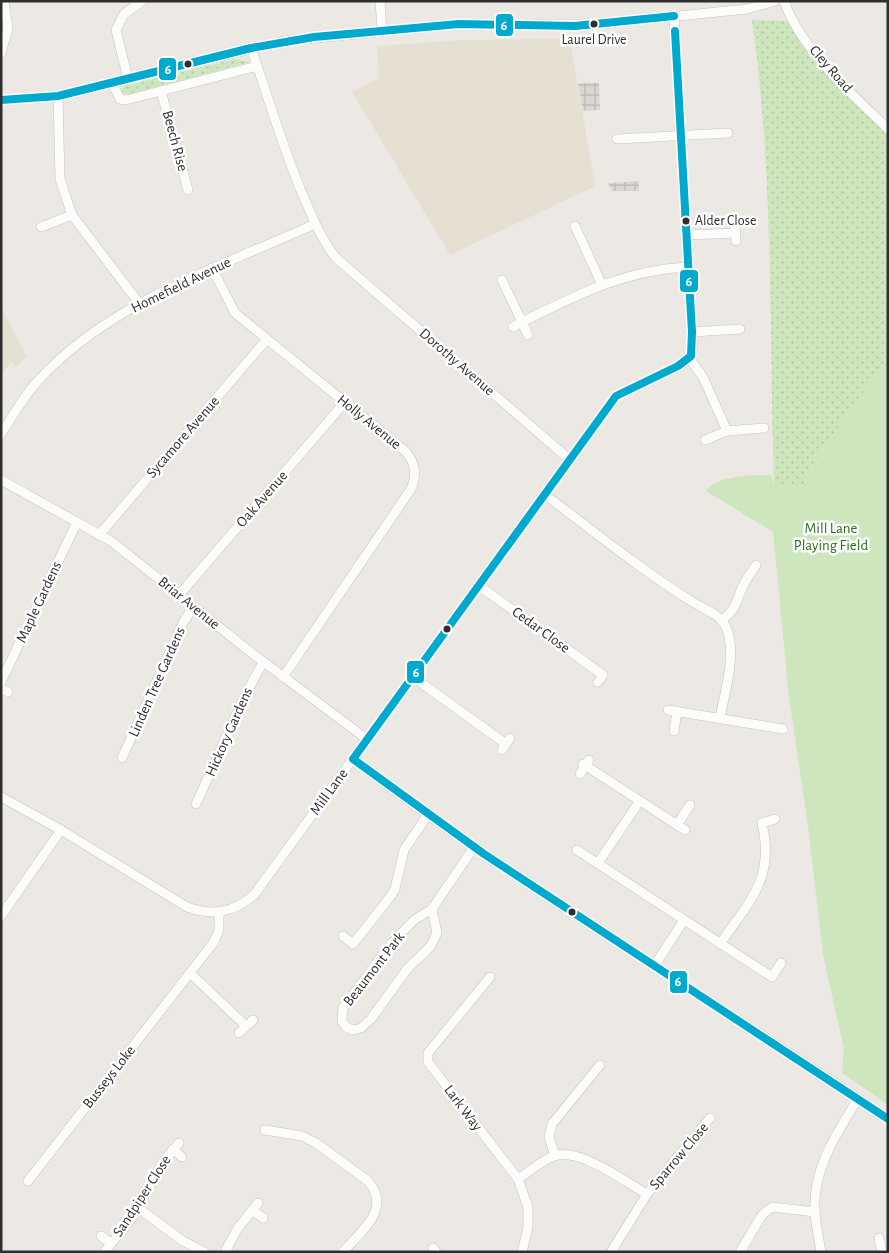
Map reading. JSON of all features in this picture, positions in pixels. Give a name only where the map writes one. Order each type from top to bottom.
[{"type":"street","points":[[1,53],[8,28],[4,1]]},
{"type":"street","points":[[128,79],[116,30],[124,14],[142,1]]},
{"type":"street","points":[[380,1],[382,31]]},
{"type":"street","points":[[1,100],[58,96],[251,48],[314,37],[459,24],[600,24],[747,8],[775,1]]},
{"type":"street","name":"Cley Road","points":[[784,1],[795,26],[839,82],[888,128]]},
{"type":"street","points":[[353,759],[616,396],[637,384],[681,365],[689,358],[692,352],[674,16]]},
{"type":"street","name":"Dorothy Avenue","points":[[251,48],[288,160],[315,224],[336,258],[569,459]]},
{"type":"street","points":[[112,83],[116,95],[120,99],[126,100],[257,66]]},
{"type":"street","name":"Beech Rise","points":[[161,91],[188,190]]},
{"type":"street","points":[[58,96],[60,179],[72,215],[140,303]]},
{"type":"street","points":[[617,139],[728,134]]},
{"type":"street","points":[[41,227],[72,215]]},
{"type":"street","name":"Homefield Avenue","points":[[1,434],[26,396],[49,369],[71,350],[140,303],[212,268],[315,224]]},
{"type":"street","points":[[575,226],[602,285]]},
{"type":"street","points":[[686,235],[736,233]]},
{"type":"street","points":[[513,327],[602,285],[649,270],[687,267]]},
{"type":"street","name":"Holly Avenue","points":[[212,268],[234,313],[409,455],[415,467],[411,490],[283,676]]},
{"type":"street","points":[[502,280],[528,335]]},
{"type":"street","points":[[692,332],[740,329]]},
{"type":"street","name":"Sycamore Avenue","points":[[100,535],[267,339]]},
{"type":"street","points":[[689,358],[703,377],[727,431]]},
{"type":"street","name":"Oak Avenue","points":[[179,595],[345,402]]},
{"type":"street","points":[[705,440],[727,431],[764,428]]},
{"type":"street","name":"Briar Avenue","points":[[1,480],[100,535],[263,662],[368,740]]},
{"type":"street","points":[[544,494],[691,602],[721,620],[728,634],[730,659],[720,718]]},
{"type":"street","name":"Maple Gardens","points":[[1,682],[77,522]]},
{"type":"street","points":[[721,620],[728,616],[737,605],[743,585],[756,565]]},
{"type":"street","name":"Cedar Close","points":[[478,585],[603,675]]},
{"type":"street","name":"Linden Tree Gardens","points":[[122,758],[183,623],[193,606]]},
{"type":"street","name":"Hickory Gardens","points":[[196,804],[245,696],[263,662]]},
{"type":"street","points":[[413,677],[506,744]]},
{"type":"street","points":[[674,731],[672,711],[783,729]]},
{"type":"street","name":"Mill Lane","points":[[1,797],[61,830],[187,907],[207,913],[219,912],[233,909],[254,895],[353,759],[427,816],[653,968],[705,998],[888,1120]]},
{"type":"street","points":[[580,774],[586,763],[638,802],[681,828],[690,805]]},
{"type":"street","points":[[598,863],[638,802]]},
{"type":"street","points":[[343,936],[353,944],[390,897],[395,889],[404,850],[427,816]]},
{"type":"street","points":[[720,944],[762,881],[766,859],[758,820],[775,819]]},
{"type":"street","points":[[1,916],[61,830]]},
{"type":"street","name":"Beaumont Park","points":[[432,909],[437,933],[430,947],[408,968],[371,1019],[361,1028],[354,1030],[346,1028],[342,1022],[343,1008],[391,944],[414,920],[432,909],[474,847]]},
{"type":"street","points":[[577,850],[772,977],[781,963]]},
{"type":"street","name":"Busseys Loke","points":[[28,1180],[216,939],[219,930],[219,912]]},
{"type":"street","points":[[653,968],[684,920]]},
{"type":"street","points":[[190,974],[246,1027]]},
{"type":"street","name":"Lark Way","points":[[490,977],[428,1053],[428,1062],[518,1179],[528,1207],[528,1227],[522,1252]]},
{"type":"street","points":[[518,1179],[555,1156],[549,1137],[552,1124],[600,1066]]},
{"type":"street","points":[[821,1252],[815,1212],[819,1176],[825,1155],[858,1099]]},
{"type":"street","name":"Sparrow Close","points":[[611,1252],[647,1194],[710,1118]]},
{"type":"street","points":[[265,1130],[302,1136],[316,1143],[368,1180],[374,1188],[378,1205],[376,1213],[343,1252]]},
{"type":"street","name":"Sandpiper Close","points":[[105,1251],[138,1208],[163,1162],[176,1146],[182,1158]]},
{"type":"street","name":"Sparrow Close","points":[[555,1156],[575,1156],[589,1161],[647,1194]]},
{"type":"street","points":[[225,1252],[238,1228],[255,1206],[263,1218]]},
{"type":"street","points":[[740,1252],[762,1216],[772,1207],[815,1212]]},
{"type":"street","points":[[138,1208],[183,1242],[204,1252]]},
{"type":"street","name":"Sandpiper Close","points":[[102,1236],[111,1243]]},
{"type":"street","points":[[879,1238],[882,1252]]},
{"type":"shaded area","points":[[570,39],[595,186],[450,255],[352,92],[379,78],[377,46],[465,40]]},
{"type":"shaded area","points":[[578,83],[599,83],[600,110],[583,111]]},
{"type":"shaded area","points":[[639,181],[639,191],[612,191],[608,183]]},
{"type":"shaded area","points":[[1,307],[27,356],[16,367],[11,362],[1,375]]},
{"type":"green space","points":[[752,20],[787,21],[802,41],[888,133],[888,357],[810,468],[805,485],[774,485],[767,193],[764,135]]},
{"type":"green space","points":[[235,59],[250,62],[129,94],[122,92],[125,86]]},
{"type":"green space","name":"Mill Lane Playing Field","points":[[888,357],[888,1105],[842,1073],[844,1049],[823,955],[808,826],[789,697],[773,532],[706,491],[727,479],[755,475],[771,475],[774,485],[805,485],[810,468]]},
{"type":"transit line","name":"6","points":[[1,100],[58,96],[251,48],[314,37],[459,24],[575,26],[674,16]]},
{"type":"transit line","name":"6","points":[[675,31],[692,332],[691,356],[678,366],[616,396],[353,759],[484,854],[888,1119]]},
{"type":"place","name":"Laurel Drive","points":[[594,24]]},
{"type":"place","name":"Alder Close","points":[[686,221]]}]
